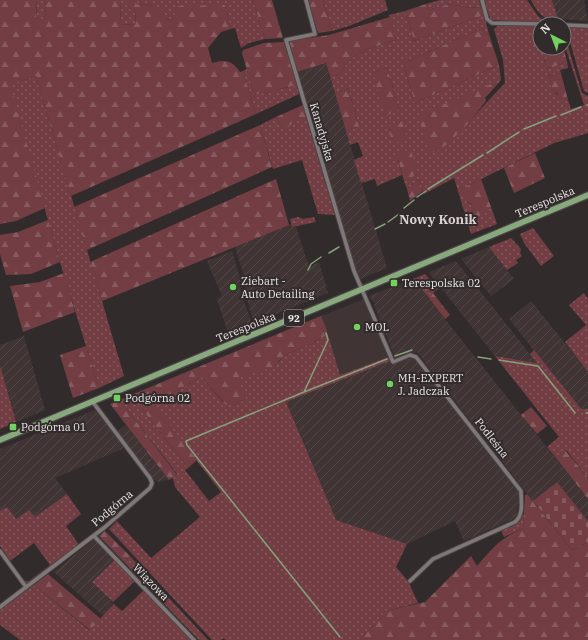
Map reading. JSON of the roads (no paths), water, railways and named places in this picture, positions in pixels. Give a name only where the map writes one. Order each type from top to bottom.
[{"type":"main road","name":"Terespolska","points":[[0,440],[588,195]]},
{"type":"street","name":"Kanadyjska","points":[[306,0],[315,34],[286,40],[352,265],[362,290]]},
{"type":"street","points":[[482,0],[489,21],[492,23],[532,24]]},
{"type":"street","points":[[572,25],[588,26]]},
{"type":"street","name":"Podleśna","points":[[362,290],[393,362],[410,355],[416,357],[521,491],[521,510],[518,519],[515,522],[433,559],[410,581]]},
{"type":"street","name":"Podgórna","points":[[0,607],[94,536],[150,488],[152,483],[92,401]]},
{"type":"street","name":"Wiązowa","points":[[94,536],[194,640]]},
{"type":"street","points":[[0,551],[26,587]]},
{"type":"waterway","points":[[561,115],[581,107]]},
{"type":"waterway","points":[[524,129],[556,116]]},
{"type":"waterway","points":[[487,153],[519,132]]},
{"type":"waterway","points":[[428,189],[483,155]]},
{"type":"waterway","points":[[417,197],[426,191]]},
{"type":"waterway","points":[[404,208],[414,200]]},
{"type":"waterway","points":[[388,222],[399,214]]},
{"type":"waterway","points":[[375,229],[385,224]]},
{"type":"waterway","points":[[329,253],[339,247]]},
{"type":"waterway","points":[[308,270],[311,264],[321,257]]},
{"type":"waterway","points":[[326,333],[328,340],[304,392],[186,441],[187,445],[340,637]]},
{"type":"waterway","points":[[395,356],[412,350]]},
{"type":"waterway","points":[[478,357],[491,359]]},
{"type":"waterway","points":[[304,392],[387,359]]},
{"type":"waterway","points":[[499,360],[538,366],[575,413]]},
{"type":"place","name":"Terespolska 02","points":[[394,283]]},
{"type":"place","name":"Ziebart - Auto Detailing","points":[[233,287]]},
{"type":"place","name":"MOL","points":[[357,327]]},
{"type":"place","name":"MH-EXPERT J. Jadczak","points":[[390,384]]},
{"type":"place","name":"Podgórna 02","points":[[117,398]]},
{"type":"place","name":"Podgórna 01","points":[[13,427]]},
{"type":"district","name":"Nowy Konik","points":[[438,219]]}]
